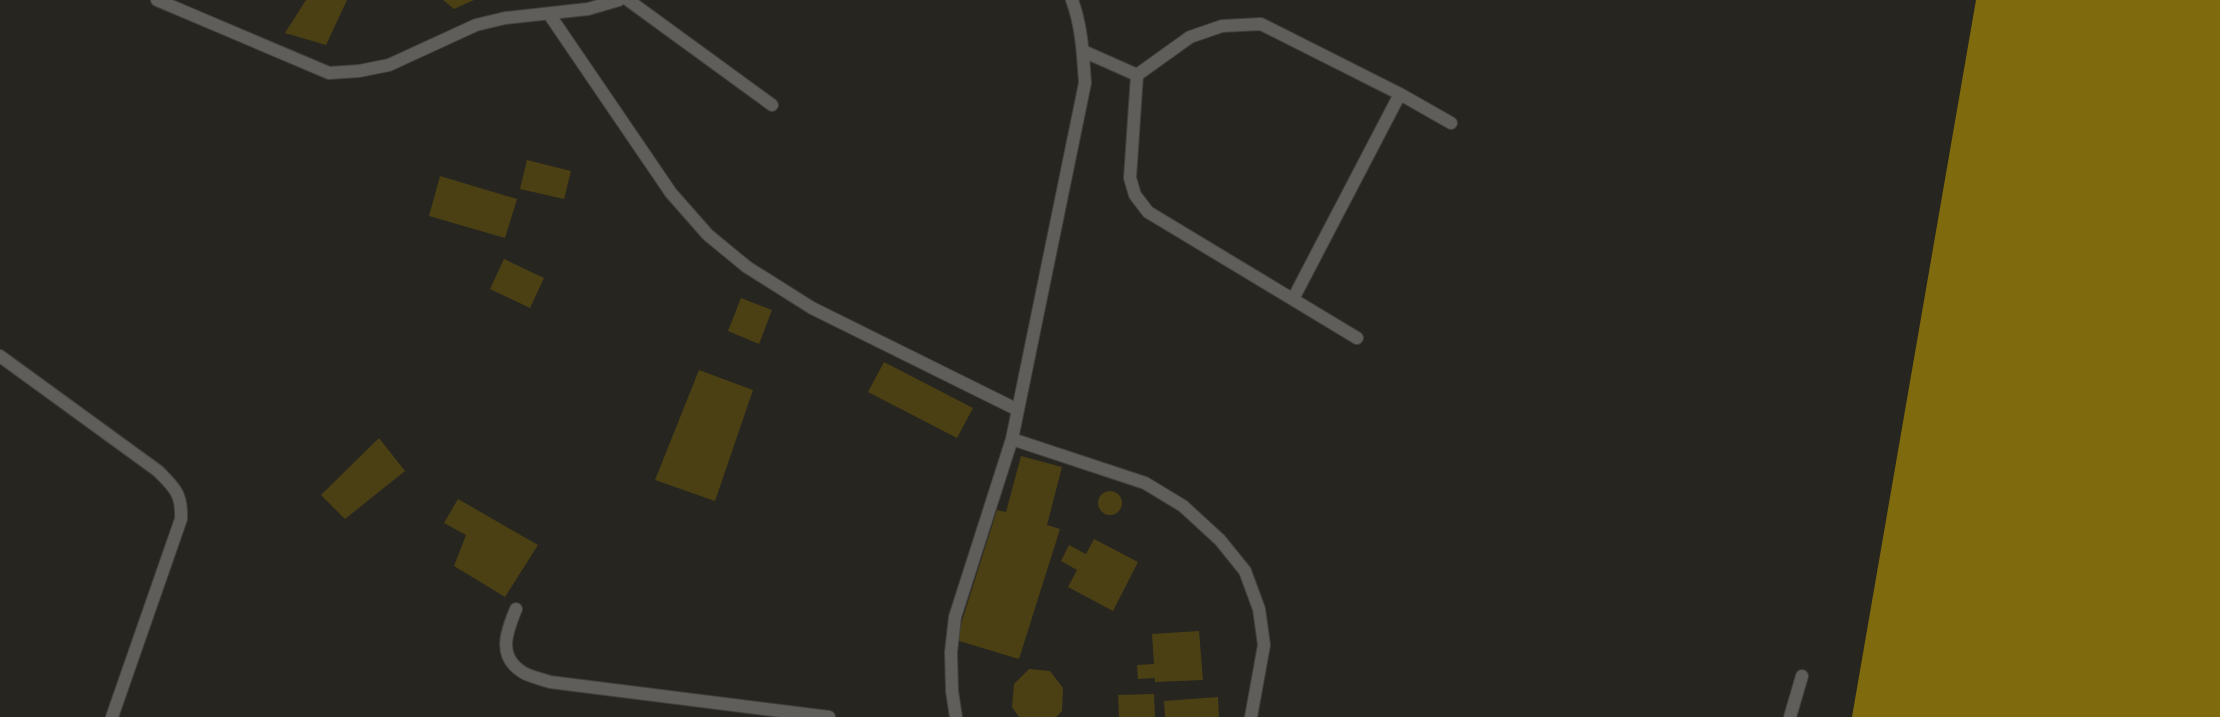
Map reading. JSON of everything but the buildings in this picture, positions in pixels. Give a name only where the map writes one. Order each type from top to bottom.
[{"type":"street","points":[[157,0],[329,72],[359,71],[389,64],[476,25],[505,18],[588,9],[619,0]]},
{"type":"street","points":[[628,0],[772,105]]},
{"type":"street","points":[[956,717],[952,691],[951,652],[955,617],[1012,439],[1085,83],[1083,51],[1077,14],[1072,0]]},
{"type":"street","points":[[549,14],[671,192],[708,235],[747,267],[812,308],[1018,410]]},
{"type":"street","points":[[1137,75],[1190,37],[1222,26],[1260,24],[1400,94],[1452,123]]},
{"type":"street","points":[[1083,51],[1137,75]]},
{"type":"street","points":[[1137,75],[1130,178],[1135,195],[1148,212],[1357,338]]},
{"type":"street","points":[[1292,299],[1400,94]]},
{"type":"street","points":[[0,356],[158,471],[175,488],[181,503],[181,519],[112,717]]},
{"type":"street","points":[[1012,439],[1145,483],[1183,506],[1220,540],[1245,571],[1259,608],[1264,645],[1251,717]]},
{"type":"street","points":[[516,609],[506,634],[506,647],[510,659],[523,672],[541,679],[550,682],[829,717]]},
{"type":"street","points":[[1790,717],[1802,676]]},
{"type":"shaded area","points":[[1976,0],[2220,0],[2220,717],[1852,717]]}]
